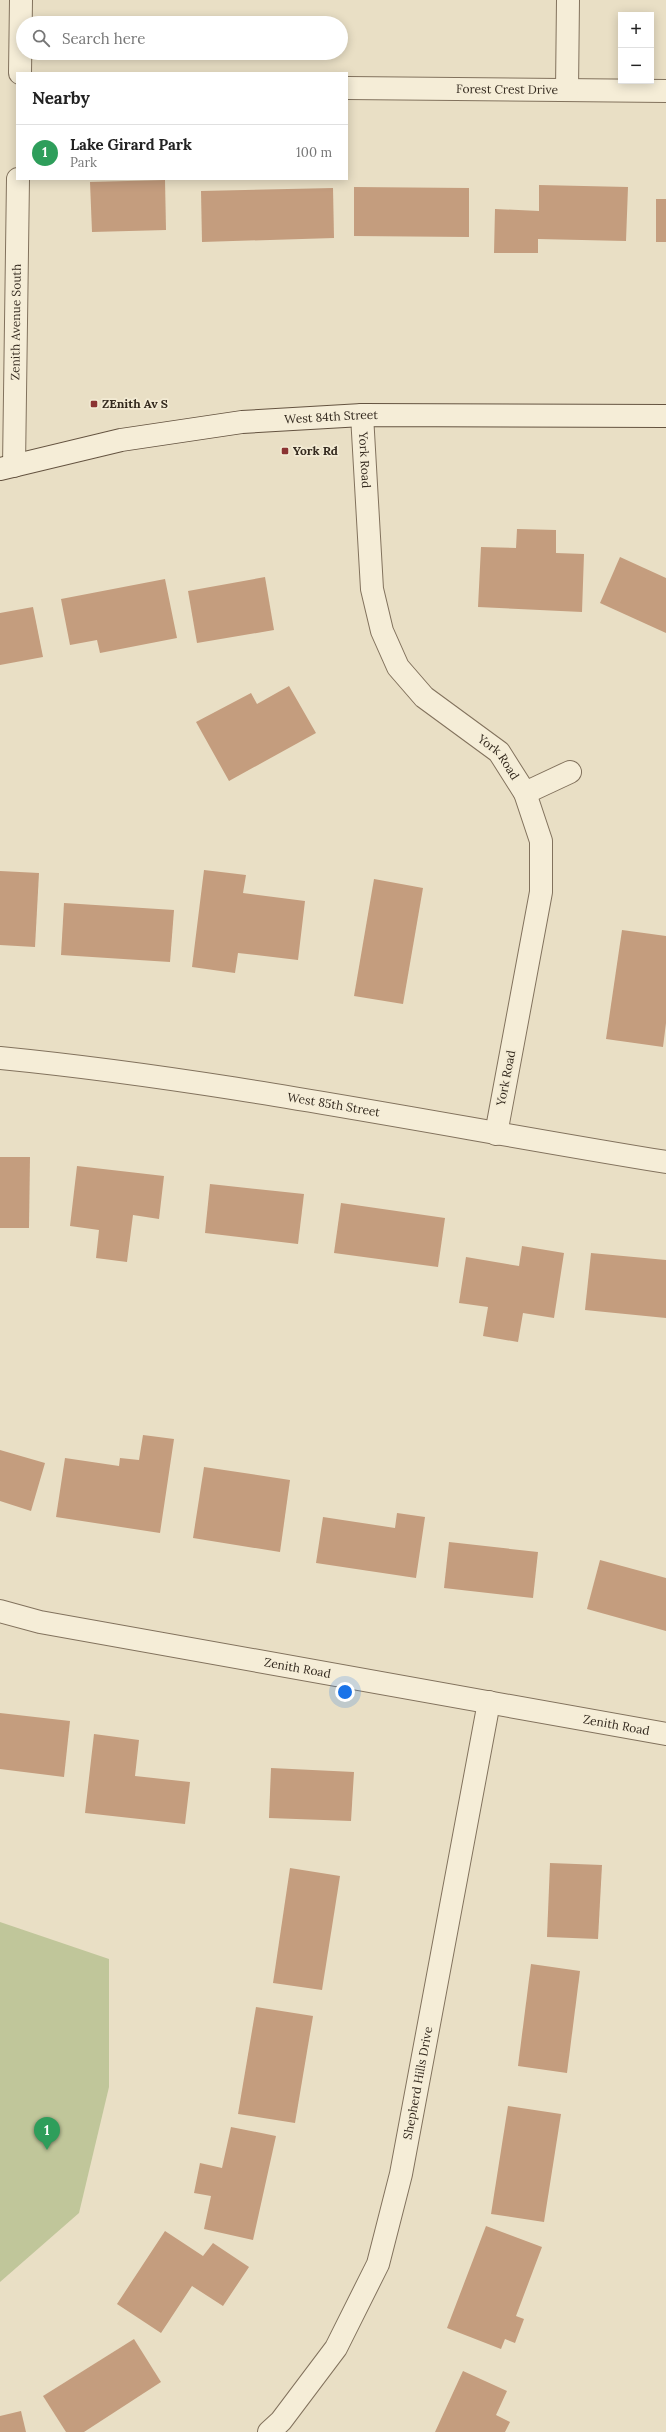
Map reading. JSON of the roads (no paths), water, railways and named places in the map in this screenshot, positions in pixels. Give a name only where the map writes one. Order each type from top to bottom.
[{"type":"street","points":[[21,0],[21,16]]},
{"type":"street","points":[[568,0],[568,90]]},
{"type":"street","points":[[20,60],[20,72]]},
{"type":"street","name":"Forest Crest Drive","points":[[348,88],[666,91]]},
{"type":"street","name":"Zenith Avenue South","points":[[7,467],[18,180]]},
{"type":"street","name":"West 84th Street","points":[[7,467],[121,440],[242,422],[362,415],[666,416]]},
{"type":"street","name":"York Road","points":[[362,415],[372,589],[382,631],[398,667],[424,697],[499,752],[525,793],[541,841],[541,892],[496,1134]]},
{"type":"street","points":[[525,793],[570,772]]},
{"type":"street","name":"West 85th Street","points":[[0,1058],[59,1064],[294,1098],[496,1134],[666,1162]]},
{"type":"street","name":"Zenith Road","points":[[0,1611],[40,1622],[666,1734]]},
{"type":"street","name":"Shepherd Hills Drive","points":[[269,2432],[280,2422],[336,2348],[378,2264],[401,2174],[489,1702]]},
{"type":"place","name":"ZEnith Av S","points":[[94,404]]},
{"type":"place","name":"York Rd","points":[[285,451]]},
{"type":"place","name":"Lake Girard Park","points":[[47,2150]]}]
